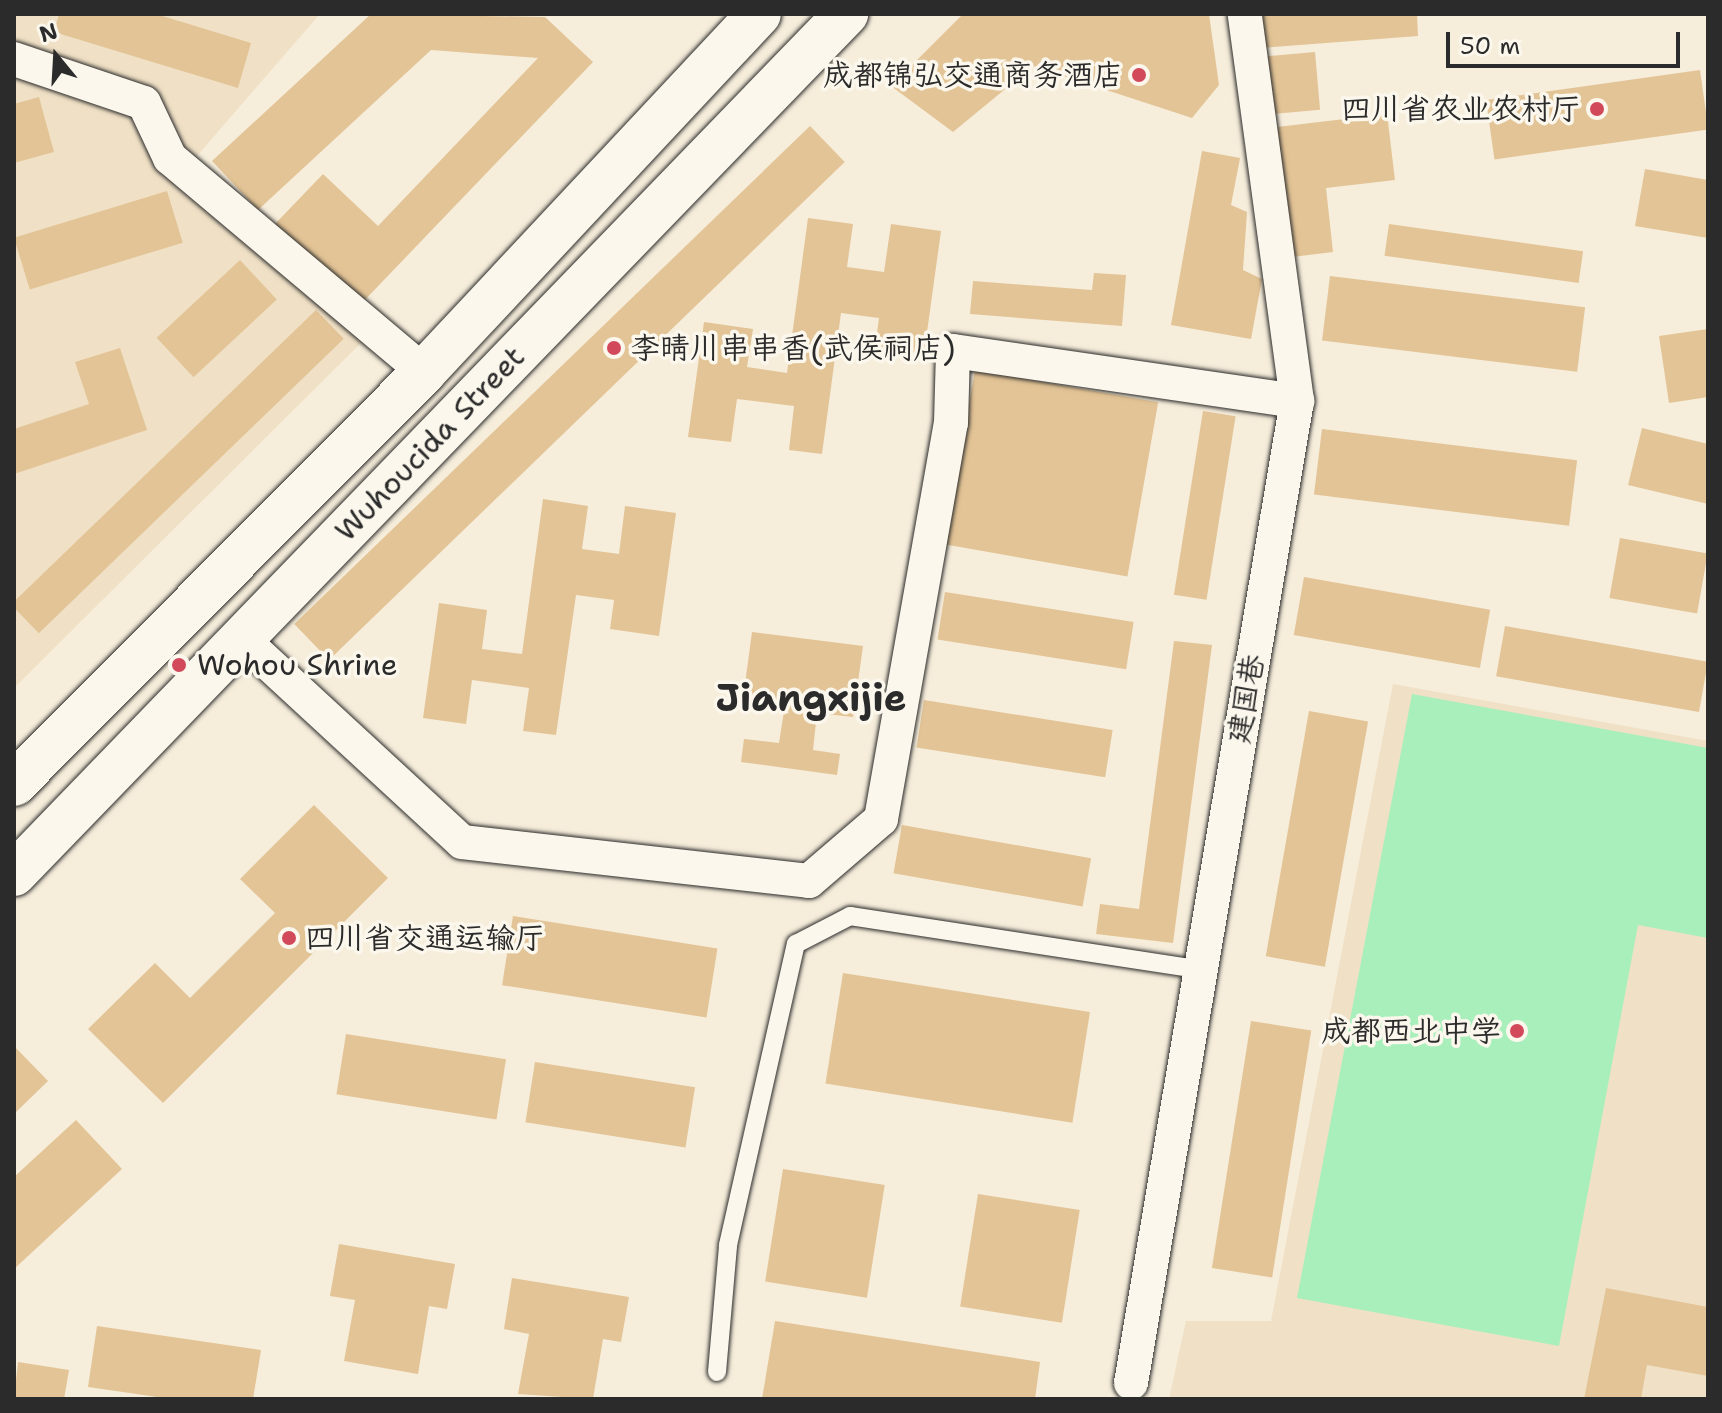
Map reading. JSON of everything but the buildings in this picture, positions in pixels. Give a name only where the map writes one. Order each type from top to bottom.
[{"type":"main road","name":"Wuhoucida Street","points":[[14,784],[424,372],[759,14]]},
{"type":"main road","name":"Wuhoucida Street","points":[[14,874],[846,14]]},
{"type":"street","name":"建国巷","points":[[1131,1383],[1297,401],[1245,14]]},
{"type":"street","points":[[14,59],[144,103],[170,158],[424,372]]},
{"type":"street","points":[[242,639],[462,842],[809,881],[881,819],[951,423],[953,351],[1297,401]]},
{"type":"lane","points":[[717,1372],[728,1245],[796,944],[850,916],[1201,970]]},
{"type":"shaded area","points":[[14,14],[320,14],[196,157],[377,327],[14,688]]},
{"type":"shaded area","name":"成都西北中学","points":[[1393,684],[1708,741],[1708,1399],[1169,1399],[1186,1321],[1271,1321]]},
{"type":"green space","name":"成都西北中学","points":[[1412,694],[1708,748],[1708,938],[1638,925],[1559,1346],[1297,1298]]},
{"type":"place","name":"成都锦弘交通商务酒店","points":[[1139,75]]},
{"type":"place","name":"四川省农业农村厅","points":[[1597,109]]},
{"type":"place","name":"李晴川串串香(武侯祠店)","points":[[614,348]]},
{"type":"place","name":"Wohou Shrine","points":[[179,665]]},
{"type":"place","name":"四川省交通运输厅","points":[[289,938]]},
{"type":"place","name":"成都西北中学","points":[[1517,1031]]},
{"type":"district","name":"Jiangxijie","points":[[811,698]]}]
